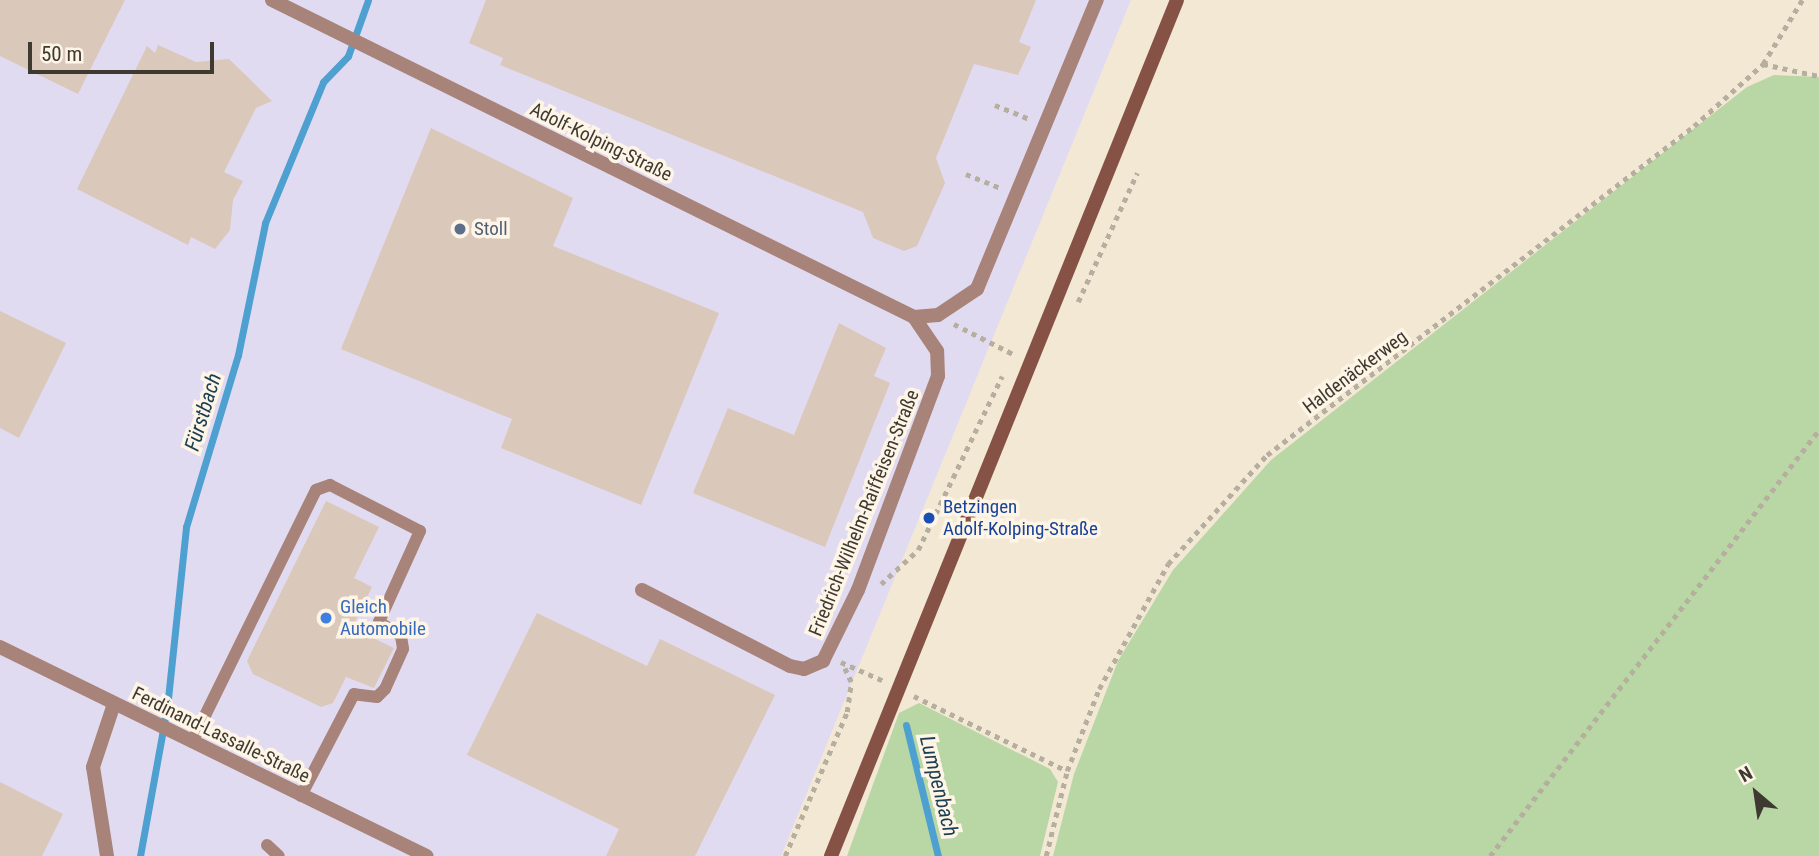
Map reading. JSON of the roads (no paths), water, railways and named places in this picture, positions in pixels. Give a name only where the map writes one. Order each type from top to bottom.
[{"type":"main road","points":[[831,856],[896,687],[1177,0]]},
{"type":"street","name":"Adolf-Kolping-Straße","points":[[272,0],[914,317]]},
{"type":"street","points":[[914,317],[938,316],[976,289],[1018,195],[1097,0]]},
{"type":"street","name":"Friedrich-Wilhelm-Raiffeisen-Straße","points":[[642,590],[790,666],[814,667],[828,655],[858,590],[938,376],[937,351],[914,317]]},
{"type":"street","name":"Ferdinand-Lassalle-Straße","points":[[0,647],[426,856]]},
{"type":"street","points":[[107,856],[93,767],[114,704]]},
{"type":"lane","points":[[190,740],[316,490],[330,485],[421,531],[379,622],[401,636],[403,649],[385,689],[377,696],[354,694],[301,796]]},
{"type":"lane","points":[[267,845],[279,856]]},
{"type":"waterway","name":"Fürstbach","points":[[140,856],[167,708],[186,527],[238,355],[265,223],[323,82],[348,56],[368,0]]},
{"type":"waterway","name":"Lumpenbach","points":[[906,725],[938,856]]},
{"type":"place","name":"Stoll","points":[[460,229]]},
{"type":"place","name":"Betzingen Adolf-Kolping-Straße","points":[[929,518]]},
{"type":"place","name":"Gleich Automobile","points":[[326,618]]}]
